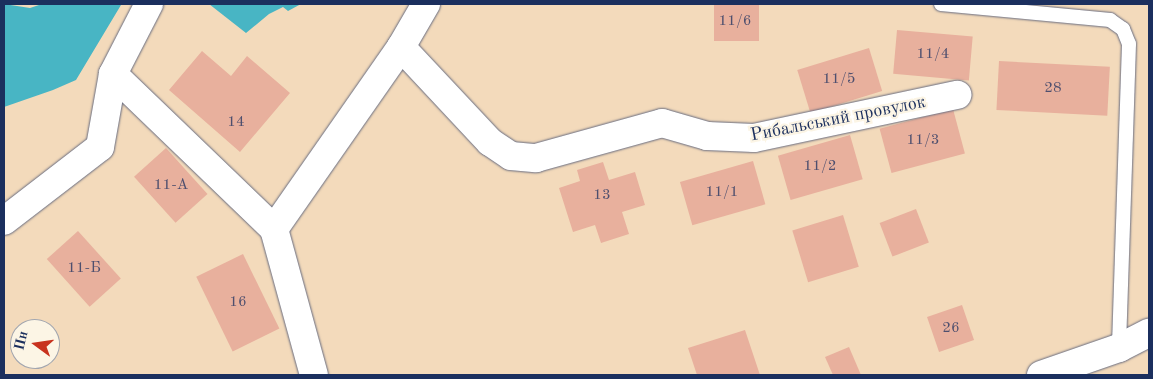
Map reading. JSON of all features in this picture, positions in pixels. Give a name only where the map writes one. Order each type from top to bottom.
[{"type":"street","points":[[4,221],[100,147],[113,74],[150,4]]},
{"type":"street","points":[[274,229],[401,46],[426,4]]},
{"type":"street","name":"Рибальський провулок","points":[[401,46],[490,142],[511,156],[536,158],[662,123],[707,136],[754,138],[957,95]]},
{"type":"street","points":[[113,74],[274,229],[314,375]]},
{"type":"street","points":[[1041,375],[1119,348],[1149,333]]},
{"type":"lane","points":[[941,4],[1110,20],[1123,28],[1128,44],[1119,348]]},
{"type":"water","points":[[4,4],[30,8],[42,4],[121,5],[76,80],[4,107]]},
{"type":"water","points":[[209,4],[301,4],[288,11],[283,7],[269,14],[246,33]]},
{"type":"building","points":[[714,4],[759,4],[759,41],[714,41]]},
{"type":"building","points":[[897,30],[973,37],[969,80],[893,74]]},
{"type":"building","points":[[869,48],[882,91],[810,113],[797,70]]},
{"type":"building","points":[[202,51],[231,76],[247,56],[290,93],[240,152],[169,90]]},
{"type":"building","points":[[999,61],[1110,67],[1107,116],[996,110]]},
{"type":"building","points":[[953,109],[965,153],[891,173],[880,129]]},
{"type":"building","points":[[850,135],[863,179],[791,200],[778,156]]},
{"type":"building","points":[[166,148],[207,194],[176,223],[134,177]]},
{"type":"building","points":[[753,161],[765,204],[692,225],[680,182]]},
{"type":"building","points":[[603,162],[609,180],[635,172],[645,205],[622,212],[629,234],[601,243],[595,225],[573,232],[559,188],[580,181],[577,170]]},
{"type":"building","points":[[916,209],[929,243],[892,257],[880,223]]},
{"type":"building","points":[[843,215],[859,267],[808,282],[792,230]]},
{"type":"building","points":[[78,231],[121,279],[90,307],[47,259]]},
{"type":"building","points":[[243,254],[279,329],[233,351],[196,277]]},
{"type":"building","points":[[962,305],[974,340],[939,352],[927,317]]},
{"type":"building","points":[[745,330],[760,375],[697,375],[688,348]]},
{"type":"building","points":[[849,347],[861,375],[833,375],[825,357]]}]
